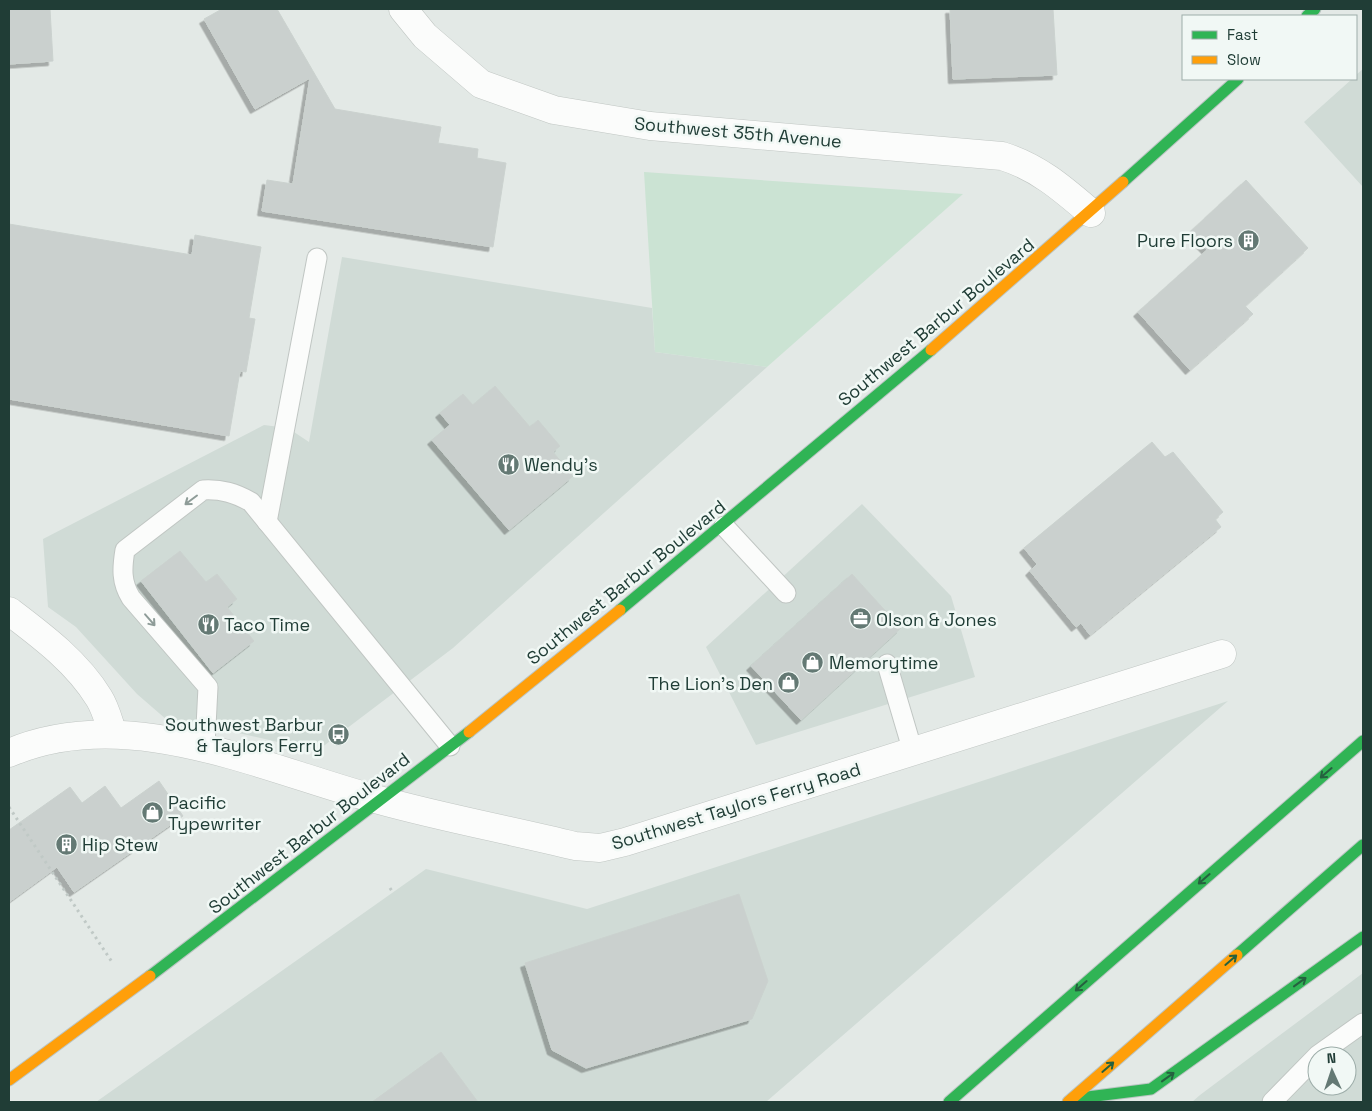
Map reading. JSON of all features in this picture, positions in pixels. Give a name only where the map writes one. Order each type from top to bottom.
[{"type":"main road","name":"Southwest Barbur Boulevard","points":[[9,1080],[131,992],[380,801],[724,526],[1091,213],[1237,80]]},
{"type":"main road","points":[[949,1102],[1363,740]]},
{"type":"main road","points":[[1070,1101],[1363,846]]},
{"type":"main road","points":[[1070,1101],[1151,1089],[1363,937]]},
{"type":"street","name":"Southwest 35th Avenue","points":[[403,9],[425,36],[481,84],[554,110],[650,126],[1002,156],[1022,162],[1047,176],[1091,213]]},
{"type":"street","points":[[9,611],[50,643],[83,676],[100,700],[113,734]]},
{"type":"street","name":"Southwest Taylors Ferry Road","points":[[9,753],[56,738],[113,734],[205,746],[380,801],[575,846],[600,848],[626,842],[1222,654]]},
{"type":"lane","points":[[267,522],[317,258]]},
{"type":"lane","points":[[205,746],[208,688],[131,598],[124,586],[122,569],[125,550],[203,490],[234,492],[251,502],[450,746]]},
{"type":"lane","points":[[724,526],[786,593]]},
{"type":"lane","points":[[887,664],[913,752]]},
{"type":"lane","points":[[1272,1102],[1318,1054],[1363,1023]]},
{"type":"path","points":[[335,728],[338,734]]},
{"type":"path","points":[[9,807],[131,992]]},
{"type":"shaded area","points":[[1363,69],[1363,187],[1304,122],[1351,80],[1357,80],[1357,74]]},
{"type":"shaded area","points":[[342,257],[652,308],[655,352],[767,367],[453,648],[317,751],[190,722],[167,720],[137,694],[76,627],[48,607],[43,539],[264,425],[288,428],[309,442]]},
{"type":"shaded area","points":[[862,504],[951,596],[975,677],[756,745],[706,647]]},
{"type":"shaded area","points":[[1228,701],[766,1102],[96,1102],[426,869],[587,909]]},
{"type":"shaded area","points":[[1363,973],[1363,1102],[1192,1102],[1200,1095]]},
{"type":"green space","points":[[644,172],[963,194],[767,367],[655,352]]},
{"type":"building","points":[[9,9],[50,9],[53,61],[9,64]]},
{"type":"building","points":[[222,9],[277,9],[335,109],[441,127],[438,143],[478,149],[477,158],[506,163],[493,247],[262,211],[267,180],[293,184],[310,78],[255,109],[204,19]]},
{"type":"building","points":[[950,9],[1053,9],[1057,75],[953,79]]},
{"type":"building","points":[[1246,180],[1308,248],[1245,306],[1253,314],[1190,370],[1138,312],[1207,250],[1190,232]]},
{"type":"building","points":[[9,224],[192,255],[195,235],[261,247],[249,318],[255,319],[246,372],[240,371],[229,436],[9,399]]},
{"type":"building","name":"Wendy's","points":[[495,386],[530,427],[538,420],[560,446],[553,452],[573,476],[509,530],[432,440],[450,425],[440,413],[463,394],[473,405]]},
{"type":"building","points":[[1152,442],[1165,457],[1173,452],[1223,512],[1215,519],[1221,527],[1090,635],[1081,623],[1076,627],[1030,571],[1037,564],[1024,548]]},
{"type":"building","name":"Taco Time","points":[[180,551],[206,582],[217,574],[237,599],[227,607],[254,641],[213,673],[141,581]]},
{"type":"building","points":[[852,574],[901,628],[801,720],[751,666]]},
{"type":"building","points":[[159,781],[183,816],[74,892],[57,867],[9,902],[9,830],[70,787],[82,803],[105,786],[121,808]]},
{"type":"building","points":[[739,894],[768,981],[752,1019],[586,1068],[552,1050],[525,963]]},
{"type":"building","points":[[441,1052],[478,1102],[372,1102]]},
{"type":"traffic: fast","points":[[1308,15],[1315,9]]},
{"type":"traffic: fast","points":[[1123,182],[1237,80]]},
{"type":"traffic: fast","points":[[620,610],[931,350]]},
{"type":"traffic: fast","points":[[150,976],[469,732]]},
{"type":"traffic: fast","points":[[949,1102],[1363,741]]},
{"type":"traffic: fast","points":[[1237,955],[1363,845]]},
{"type":"traffic: fast","points":[[1072,1099],[1151,1089],[1363,937]]},
{"type":"traffic: slow","points":[[931,350],[1123,182]]},
{"type":"traffic: slow","points":[[469,732],[620,610]]},
{"type":"traffic: slow","points":[[1068,1102],[1237,955]]},
{"type":"traffic: slow","points":[[9,1080],[150,976]]},
{"type":"place","name":"Pure Floors","points":[[1249,240]]},
{"type":"place","name":"Wendy's","points":[[508,464]]},
{"type":"place","name":"Olson & Jones","points":[[860,619]]},
{"type":"place","name":"Taco Time","points":[[208,624]]},
{"type":"place","name":"Memorytime","points":[[813,662]]},
{"type":"place","name":"The Lion's Den","points":[[789,683]]},
{"type":"place","name":"Southwest Barbur & Taylors Ferry","points":[[339,734]]},
{"type":"place","name":"Pacific Typewriter","points":[[152,812]]},
{"type":"place","name":"Hip Stew","points":[[66,844]]}]
